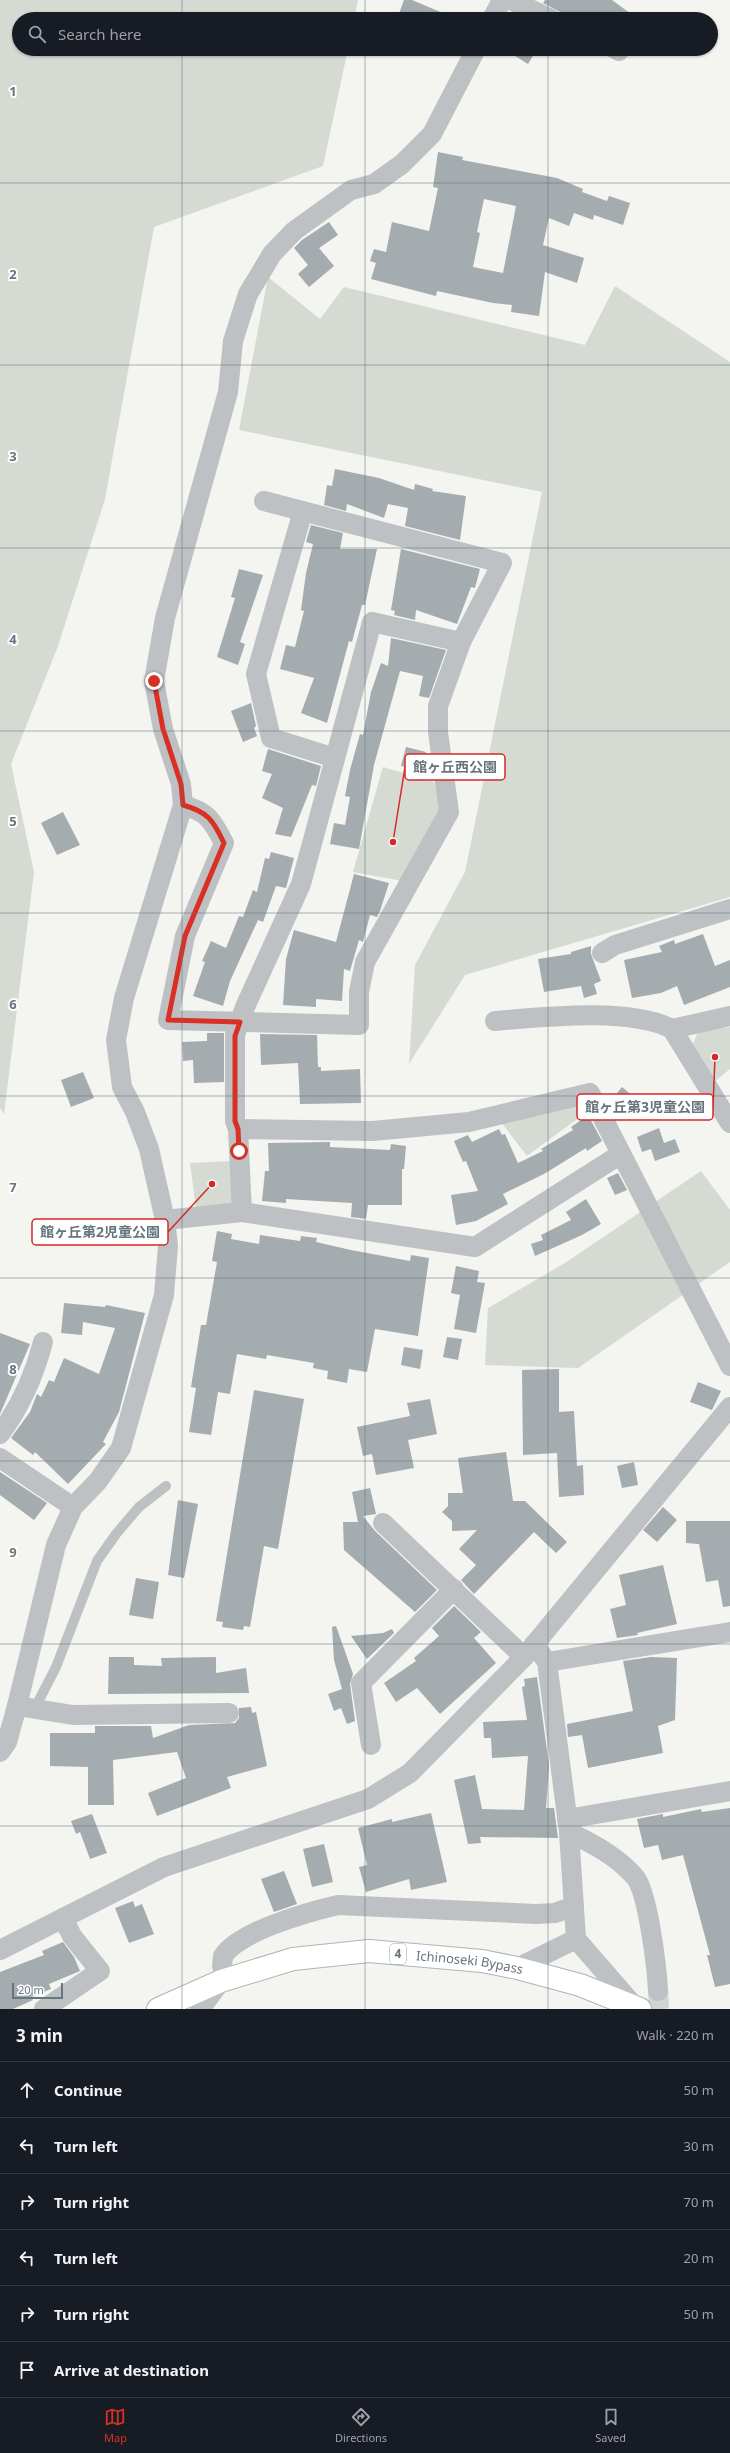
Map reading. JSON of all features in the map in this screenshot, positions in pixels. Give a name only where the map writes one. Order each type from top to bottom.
[{"type":"highway","name":"Ichinoseki Bypass","points":[[158,2009],[224,1980],[293,1959],[369,1951],[482,1962],[517,1968],[580,1985],[638,2008]]},
{"type":"street","points":[[496,12],[502,0]]},
{"type":"street","points":[[511,0],[536,12]]},
{"type":"street","points":[[0,1752],[26,1708],[56,1545],[73,1508],[98,1481],[120,1448],[164,1295],[168,1246],[165,1220],[149,1149],[135,1112],[122,1088],[116,1040],[124,998],[183,805],[181,784],[163,729],[154,681],[165,618],[223,414],[228,392],[233,340],[248,294],[272,254],[294,231],[351,190],[374,184],[402,164],[432,134],[472,56]]},
{"type":"street","points":[[183,805],[205,814],[212,820],[224,843],[185,936],[168,1020],[359,1025],[359,992],[365,962],[449,812],[438,732],[438,706],[462,642],[502,563],[264,501]]},
{"type":"street","points":[[303,511],[256,674],[270,738],[335,758]]},
{"type":"street","points":[[242,1212],[238,1129],[235,1121],[235,1036],[301,884],[372,622],[462,642]]},
{"type":"street","points":[[602,953],[615,945],[730,909]]},
{"type":"street","points":[[495,1021],[564,1016],[640,1017],[662,1023],[672,1029],[730,1123]]},
{"type":"street","points":[[672,1029],[730,1016]]},
{"type":"street","points":[[238,1129],[372,1131],[470,1122],[590,1093],[730,1366]]},
{"type":"street","points":[[165,1220],[242,1212],[475,1247],[621,1154]]},
{"type":"street","points":[[0,1434],[14,1415],[36,1371],[43,1342]]},
{"type":"street","points":[[0,1950],[164,1867],[368,1799],[410,1773],[529,1650],[730,1407]]},
{"type":"street","points":[[0,1458],[73,1508]]},
{"type":"street","points":[[383,1523],[454,1588],[529,1650],[547,1662],[730,1632]]},
{"type":"street","points":[[371,1745],[361,1683],[454,1588]]},
{"type":"street","points":[[547,1662],[568,1825],[576,1939],[638,2008]]},
{"type":"street","points":[[26,1708],[73,1716],[229,1713]]},
{"type":"street","points":[[568,1825],[730,1791]]},
{"type":"street","points":[[568,1825],[607,1852],[636,1878],[650,1922],[658,1991]]},
{"type":"street","points":[[200,2009],[224,1980],[222,1966],[223,1956],[239,1940],[307,1913],[338,1905],[536,1914],[555,1913],[574,1906]]},
{"type":"street","points":[[44,2009],[100,1971],[72,1936],[63,1918]]},
{"type":"street","points":[[517,1968],[576,1939]]},
{"type":"lane","points":[[26,1708],[56,1667],[97,1561],[116,1534],[139,1507],[166,1486]]},
{"type":"shaded area","points":[[0,0],[358,0],[355,12],[12,12],[12,56],[347,56],[323,166],[154,227],[105,499],[58,646],[11,764],[34,872],[4,1114],[0,1108]]},
{"type":"shaded area","points":[[268,277],[320,319],[344,287],[585,345],[615,286],[730,362],[730,897],[465,975],[409,1064],[415,965],[465,872],[542,492],[239,430]]},
{"type":"shaded area","points":[[383,767],[434,782],[441,813],[403,881],[353,872]]},
{"type":"shaded area","points":[[730,1027],[730,1069],[715,1081],[692,1046],[698,1032]]},
{"type":"shaded area","points":[[584,1103],[588,1111],[527,1156],[501,1122]]},
{"type":"shaded area","points":[[231,1161],[232,1206],[196,1209],[190,1163]]},
{"type":"shaded area","points":[[701,1171],[730,1210],[730,1262],[578,1368],[485,1365],[488,1308],[565,1263]]},
{"type":"building","points":[[404,0],[412,0],[440,12],[400,12]]},
{"type":"building","points":[[545,0],[612,0],[628,12],[560,12],[543,3]]},
{"type":"building","points":[[515,56],[533,56],[528,64]]},
{"type":"building","points":[[438,152],[463,157],[462,160],[557,178],[583,189],[582,192],[607,201],[609,196],[630,203],[623,225],[594,215],[593,220],[574,213],[569,226],[549,218],[543,245],[584,258],[577,283],[545,272],[539,316],[511,312],[512,305],[493,303],[437,291],[436,296],[371,279],[376,263],[370,261],[374,249],[386,252],[392,222],[429,231],[438,188],[433,187]],"holes":[[[484,199],[516,206],[503,273],[473,267],[480,233],[477,232]]]},
{"type":"building","points":[[329,222],[338,235],[319,248],[334,266],[309,287],[298,274],[308,265],[294,248],[302,240]]},
{"type":"building","points":[[335,469],[379,478],[414,490],[415,484],[433,489],[432,491],[466,496],[460,540],[405,526],[408,508],[388,504],[384,518],[347,504],[346,511],[324,505],[327,485],[332,486]]},
{"type":"building","points":[[311,525],[343,533],[340,549],[377,549],[365,605],[362,605],[352,642],[349,641],[327,723],[301,713],[314,678],[280,669],[286,645],[295,647],[304,611],[301,610],[306,573],[313,544],[306,542]]},
{"type":"building","points":[[401,549],[480,569],[475,588],[471,587],[457,624],[416,610],[415,620],[394,615],[395,611],[391,610]]},
{"type":"building","points":[[239,569],[263,575],[240,642],[245,644],[238,665],[217,657],[235,598],[231,597]]},
{"type":"building","points":[[391,638],[446,650],[429,698],[419,696],[423,676],[400,671],[374,765],[359,849],[330,844],[334,823],[345,825],[350,797],[345,796],[350,770],[360,734],[363,735],[371,692],[381,663],[388,666]]},
{"type":"building","points":[[251,703],[256,726],[254,728],[257,736],[243,742],[231,711]]},
{"type":"building","points":[[406,747],[426,752],[421,771],[401,766]]},
{"type":"building","points":[[268,749],[321,766],[316,786],[312,785],[291,837],[275,834],[283,808],[262,798],[272,774],[262,771]]},
{"type":"building","points":[[63,812],[80,845],[57,855],[41,823]]},
{"type":"building","points":[[271,852],[294,858],[286,888],[276,886],[263,922],[258,920],[230,981],[223,1006],[193,996],[205,962],[202,961],[211,941],[226,948],[239,916],[243,917],[253,890],[257,892],[265,858],[269,859]]},
{"type":"building","points":[[354,874],[389,883],[377,917],[370,915],[363,942],[359,940],[350,971],[344,969],[342,1001],[316,999],[316,1007],[283,1005],[286,959],[294,930],[336,942]]},
{"type":"building","points":[[703,934],[715,966],[730,960],[730,987],[684,1005],[677,986],[661,993],[632,998],[624,960],[662,952],[659,946],[674,940],[675,944]]},
{"type":"building","points":[[591,946],[591,954],[601,981],[594,984],[597,994],[584,998],[581,986],[544,992],[538,959],[571,954],[571,952]]},
{"type":"building","points":[[207,1033],[224,1033],[224,1082],[194,1083],[193,1060],[183,1061],[182,1042],[207,1041]]},
{"type":"building","points":[[260,1034],[317,1035],[318,1067],[321,1067],[321,1071],[360,1069],[361,1103],[300,1104],[298,1063],[261,1065]]},
{"type":"building","points":[[83,1072],[94,1098],[71,1107],[61,1080]]},
{"type":"building","points":[[622,1087],[642,1104],[628,1120],[609,1103]]},
{"type":"building","points":[[588,1115],[602,1141],[587,1151],[586,1148],[544,1174],[503,1194],[508,1204],[476,1221],[456,1225],[451,1195],[478,1191],[466,1161],[463,1162],[454,1141],[468,1135],[472,1142],[499,1129],[502,1135],[505,1134],[518,1163],[543,1151],[541,1149],[573,1130],[571,1127]]},
{"type":"building","points":[[659,1128],[664,1143],[675,1139],[680,1152],[655,1161],[651,1149],[642,1152],[637,1137]]},
{"type":"building","points":[[330,1142],[330,1147],[390,1150],[391,1144],[406,1146],[404,1169],[402,1169],[402,1205],[368,1205],[366,1219],[351,1217],[352,1203],[286,1199],[286,1203],[262,1201],[265,1171],[269,1171],[268,1143]]},
{"type":"building","points":[[618,1173],[627,1190],[615,1195],[607,1178]]},
{"type":"building","points":[[586,1199],[601,1224],[582,1235],[535,1256],[531,1244],[543,1240],[541,1235],[571,1220],[566,1212]]},
{"type":"building","points":[[217,1231],[232,1234],[231,1239],[259,1244],[260,1235],[300,1241],[301,1236],[317,1238],[316,1242],[410,1261],[411,1255],[429,1258],[418,1336],[375,1329],[367,1372],[349,1369],[347,1383],[327,1379],[328,1371],[313,1368],[314,1363],[267,1355],[266,1359],[237,1354],[230,1394],[218,1392],[211,1435],[189,1432],[196,1388],[191,1387],[201,1325],[206,1325],[217,1262],[212,1261]]},
{"type":"building","points":[[456,1266],[479,1271],[477,1282],[485,1283],[476,1333],[454,1329],[460,1295],[451,1293]]},
{"type":"building","points":[[64,1303],[105,1307],[106,1305],[145,1313],[119,1412],[103,1442],[106,1444],[68,1484],[35,1452],[33,1455],[11,1438],[30,1412],[37,1394],[41,1397],[49,1380],[54,1382],[64,1358],[99,1374],[115,1328],[83,1322],[82,1335],[61,1333]]},
{"type":"building","points":[[0,1333],[30,1344],[0,1414]]},
{"type":"building","points":[[447,1337],[462,1339],[458,1360],[443,1357]]},
{"type":"building","points":[[404,1347],[423,1350],[420,1369],[401,1365]]},
{"type":"building","points":[[559,1369],[559,1412],[574,1411],[577,1466],[583,1465],[584,1495],[559,1497],[557,1453],[523,1455],[522,1370]]},
{"type":"building","points":[[698,1382],[721,1391],[712,1410],[690,1402]]},
{"type":"building","points":[[254,1390],[304,1399],[278,1549],[264,1546],[250,1627],[244,1626],[243,1630],[222,1627],[223,1622],[216,1621]]},
{"type":"building","points":[[430,1399],[437,1434],[408,1440],[414,1468],[376,1475],[372,1454],[363,1456],[357,1427],[410,1416],[407,1403]]},
{"type":"building","points":[[506,1452],[513,1501],[525,1501],[567,1542],[556,1553],[534,1532],[474,1594],[461,1580],[476,1565],[459,1549],[477,1530],[452,1531],[452,1521],[442,1512],[448,1506],[448,1493],[463,1493],[458,1458]]},
{"type":"building","points":[[634,1462],[638,1485],[622,1488],[617,1466]]},
{"type":"building","points":[[0,1472],[47,1503],[34,1520],[0,1495]]},
{"type":"building","points":[[370,1488],[376,1514],[363,1516],[375,1531],[437,1590],[415,1612],[344,1550],[343,1522],[358,1522],[352,1492]]},
{"type":"building","points":[[178,1500],[198,1504],[184,1578],[168,1575]]},
{"type":"building","points":[[663,1507],[677,1520],[657,1542],[643,1530]]},
{"type":"building","points":[[686,1521],[730,1521],[730,1606],[723,1607],[718,1580],[706,1582],[699,1544],[686,1543]]},
{"type":"building","points":[[663,1565],[677,1624],[637,1633],[638,1635],[617,1638],[610,1609],[626,1605],[619,1575]]},
{"type":"building","points":[[136,1578],[159,1582],[153,1619],[129,1615]]},
{"type":"building","points":[[454,1606],[481,1632],[474,1638],[496,1663],[440,1714],[417,1688],[396,1702],[384,1683],[416,1661],[414,1658],[439,1636],[432,1628]]},
{"type":"building","points":[[336,1626],[353,1674],[350,1684],[355,1721],[347,1724],[341,1708],[334,1711],[328,1694],[342,1689],[334,1660],[332,1627]]},
{"type":"building","points":[[392,1629],[394,1633],[367,1659],[351,1636],[383,1633]]},
{"type":"building","points":[[109,1657],[134,1657],[134,1665],[162,1666],[161,1658],[216,1657],[216,1673],[246,1668],[249,1693],[108,1694]]},
{"type":"building","points":[[651,1657],[677,1658],[675,1720],[658,1726],[663,1753],[588,1768],[582,1735],[568,1737],[567,1724],[633,1711],[623,1661]]},
{"type":"building","points":[[537,1677],[549,1765],[546,1808],[554,1808],[558,1838],[480,1837],[481,1843],[468,1844],[454,1780],[475,1775],[482,1809],[524,1810],[528,1756],[492,1758],[491,1738],[484,1738],[483,1722],[527,1720],[522,1687],[525,1686],[524,1679]]},
{"type":"building","points":[[251,1707],[252,1713],[256,1712],[267,1766],[227,1777],[231,1788],[157,1816],[148,1793],[186,1778],[177,1752],[113,1760],[114,1805],[88,1805],[88,1767],[50,1766],[50,1733],[95,1733],[95,1726],[151,1726],[153,1738],[189,1725],[235,1723],[239,1718],[239,1708]]},
{"type":"building","points":[[730,1808],[730,1984],[715,1987],[707,1955],[710,1955],[683,1855],[662,1860],[658,1845],[644,1848],[637,1819],[663,1814],[663,1817],[701,1809],[702,1812]]},
{"type":"building","points":[[431,1813],[447,1882],[411,1890],[409,1879],[366,1892],[359,1867],[367,1865],[358,1828],[392,1819],[392,1822]]},
{"type":"building","points":[[92,1814],[107,1853],[90,1859],[80,1832],[76,1834],[71,1821]]},
{"type":"building","points":[[324,1844],[333,1882],[312,1887],[303,1849]]},
{"type":"building","points":[[284,1871],[297,1904],[274,1912],[261,1879]]},
{"type":"building","points":[[133,1901],[135,1907],[142,1904],[154,1934],[129,1943],[115,1908]]},
{"type":"building","points":[[63,1942],[74,1957],[80,1971],[49,1984],[51,1989],[31,1997],[33,2000],[13,2009],[0,2009],[0,1972],[44,1955],[42,1951]]},
{"type":"tunnel","points":[[658,1991],[659,2009]]},
{"type":"place","name":"館ヶ丘西公園","points":[[393,842]]},
{"type":"place","name":"館ヶ丘第3児童公園","points":[[715,1057]]},
{"type":"place","name":"館ヶ丘第2児童公園","points":[[212,1184]]},
{"type":"route","points":[[154,681],[163,729],[181,784],[183,805],[205,814],[212,820],[224,843],[185,936],[168,1020],[240,1022],[235,1036],[235,1121],[238,1129],[239,1151]]}]
